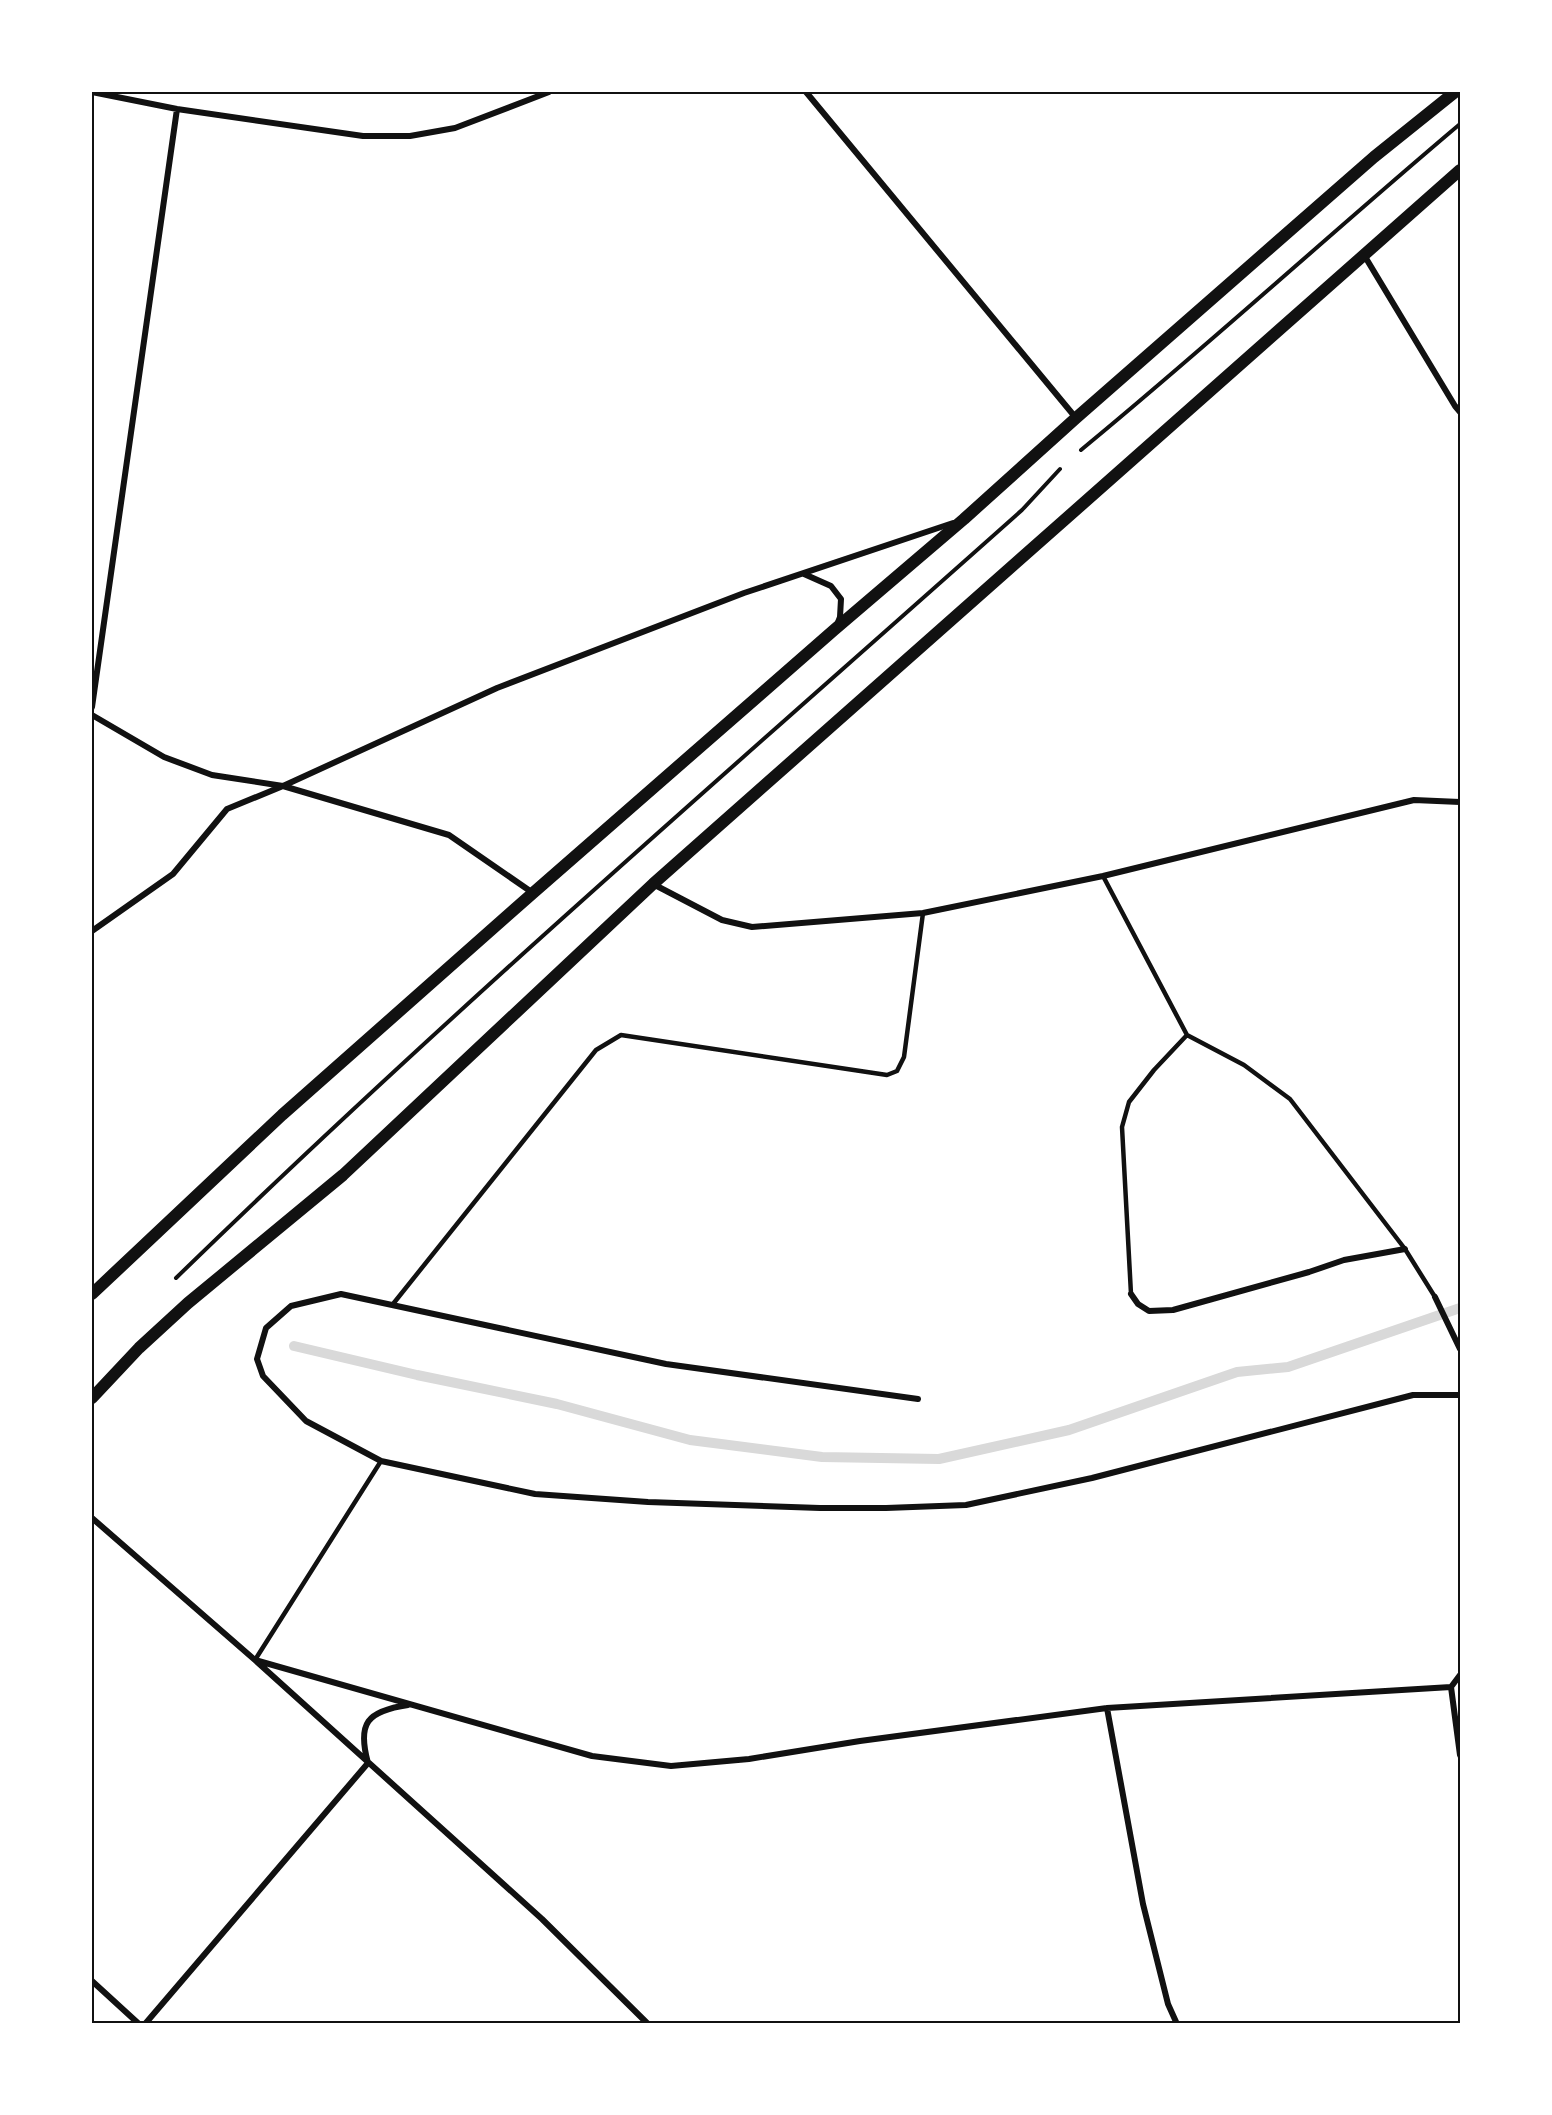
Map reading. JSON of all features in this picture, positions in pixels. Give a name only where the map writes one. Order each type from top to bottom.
[{"type":"main road","points":[[92,1294],[282,1115],[533,893],[964,519],[1374,157],[1455,92]]},
{"type":"main road","points":[[92,1398],[139,1348],[188,1303],[342,1175],[653,884],[1461,170]]},
{"type":"street","points":[[92,92],[177,109],[363,136],[410,136],[455,128],[549,92]]},
{"type":"street","points":[[806,92],[1076,418]]},
{"type":"street","points":[[92,707],[177,109]]},
{"type":"street","points":[[1364,255],[1455,406],[1461,412]]},
{"type":"street","points":[[92,931],[173,874],[227,809],[283,786],[497,688],[744,593],[964,519]]},
{"type":"street","points":[[803,573],[831,586],[841,599],[840,617],[834,630]]},
{"type":"street","points":[[92,715],[164,757],[212,775],[283,786],[449,836],[533,893]]},
{"type":"street","points":[[653,884],[722,920],[752,927],[923,913],[1103,876],[1414,801],[1461,802]]},
{"type":"street","points":[[1131,1294],[1138,1305],[1149,1311],[1173,1310],[1344,1260],[1405,1249]]},
{"type":"street","points":[[918,1399],[666,1364],[341,1294],[291,1306],[266,1328],[257,1359],[263,1376],[306,1421],[381,1461],[535,1494],[648,1502],[820,1508],[966,1505],[1092,1478],[1413,1395],[1461,1395]]},
{"type":"street","points":[[1435,1297],[1461,1349]]},
{"type":"street","points":[[92,1518],[255,1660],[542,1919],[648,2024]]},
{"type":"street","points":[[255,1660],[592,1756],[671,1766],[749,1759],[1107,1708],[1451,1687],[1461,1675]]},
{"type":"street","points":[[1451,1687],[1461,1755]]},
{"type":"street","points":[[368,1763],[363,1743],[364,1728],[372,1717],[387,1708],[411,1704]]},
{"type":"street","points":[[1107,1708],[1143,1904],[1168,2004],[1177,2024]]},
{"type":"street","points":[[145,2024],[368,1763]]},
{"type":"street","points":[[92,1981],[139,2024]]},
{"type":"lane","points":[[1103,876],[1187,1035],[1244,1065],[1290,1099],[1405,1249],[1435,1297]]},
{"type":"lane","points":[[393,1305],[596,1050],[621,1035],[887,1075],[897,1071],[904,1057],[923,913]]},
{"type":"lane","points":[[1131,1294],[1122,1127],[1130,1102],[1154,1070],[1187,1035]]},
{"type":"lane","points":[[255,1660],[381,1461]]},
{"type":"path","points":[[1075,455],[1175,373],[1379,193],[1461,124]]},
{"type":"path","points":[[174,1279],[551,927],[1022,510],[1066,462]]},
{"type":"waterway","points":[[294,1346],[417,1375],[557,1404],[690,1440],[822,1457],[939,1459],[1069,1430],[1237,1372],[1288,1367],[1460,1308]]}]
